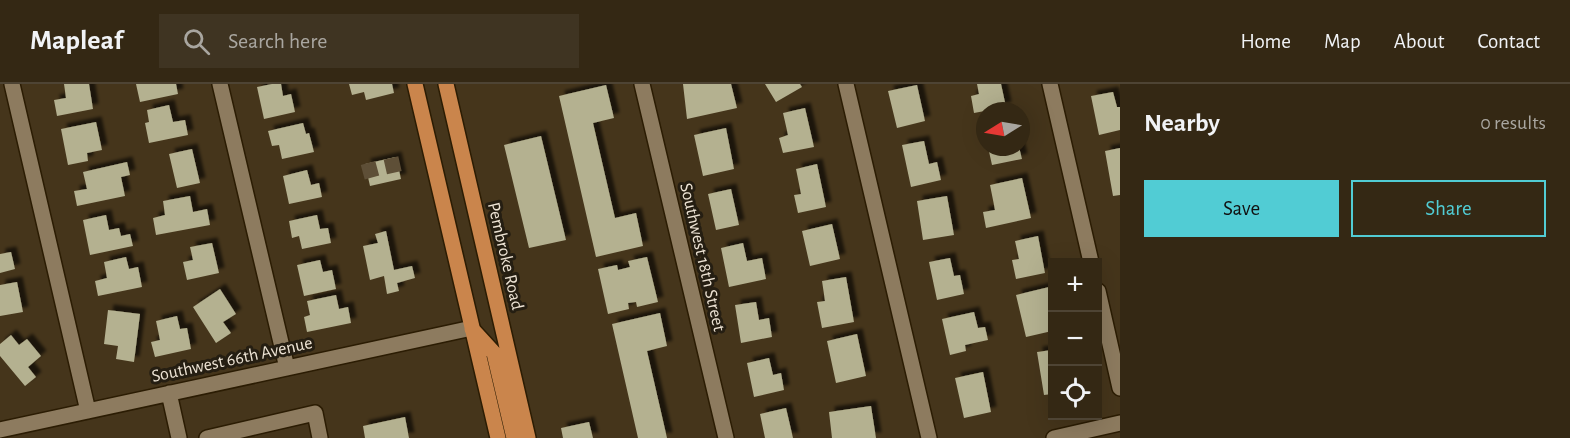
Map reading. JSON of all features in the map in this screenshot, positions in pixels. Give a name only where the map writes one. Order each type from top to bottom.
[{"type":"main road","points":[[415,84],[498,438]]},
{"type":"main road","name":"Pembroke Road","points":[[446,84],[528,438]]},
{"type":"main road","points":[[472,328],[494,353],[514,438]]},
{"type":"street","points":[[12,84],[88,411]]},
{"type":"street","points":[[220,84],[287,368]]},
{"type":"street","name":"Southwest 18th Street","points":[[642,84],[726,438]]},
{"type":"street","points":[[846,84],[929,438]]},
{"type":"street","points":[[1050,84],[1090,258]]},
{"type":"street","points":[[1102,309],[1120,388]]},
{"type":"street","name":"Southwest 66th Avenue","points":[[0,430],[472,328]]},
{"type":"street","points":[[169,393],[179,438]]},
{"type":"street","points":[[207,438],[315,413],[321,438]]},
{"type":"street","points":[[1054,438],[1120,423]]},
{"type":"building","points":[[64,84],[89,84],[93,109],[57,116],[54,100],[66,98]]},
{"type":"building","points":[[136,84],[176,84],[178,94],[140,102]]},
{"type":"building","points":[[281,84],[283,96],[291,94],[295,112],[264,119],[257,87]]},
{"type":"building","points":[[349,84],[392,84],[394,93],[366,100],[364,92],[352,95]]},
{"type":"building","points":[[683,84],[731,84],[737,108],[687,119]]},
{"type":"building","points":[[765,84],[800,84],[802,87],[776,102]]},
{"type":"building","points":[[977,84],[1001,84],[1005,102],[976,102],[976,113],[974,113],[971,96],[979,94]]},
{"type":"building","points":[[606,85],[614,118],[593,123],[615,218],[636,213],[643,246],[596,257],[559,96]]},
{"type":"building","points":[[917,85],[925,121],[897,128],[888,91]]},
{"type":"building","points":[[1113,92],[1117,107],[1120,107],[1120,130],[1099,135],[1091,96]]},
{"type":"building","points":[[169,105],[173,122],[185,120],[188,135],[149,143],[145,123],[149,122],[147,110]]},
{"type":"building","points":[[805,108],[814,147],[783,153],[779,138],[788,135],[783,113]]},
{"type":"building","points":[[96,122],[102,150],[87,153],[88,161],[68,165],[61,129]]},
{"type":"building","points":[[303,123],[306,134],[309,133],[314,152],[282,159],[279,145],[272,146],[268,131]]},
{"type":"building","points":[[726,128],[734,169],[703,176],[694,135]]},
{"type":"building","points":[[541,136],[566,240],[529,248],[504,145]]},
{"type":"building","points":[[924,141],[929,164],[937,162],[941,180],[911,187],[902,145]]},
{"type":"building","points":[[1120,148],[1120,195],[1113,196],[1105,151]]},
{"type":"building","points":[[192,149],[200,183],[177,188],[169,154]]},
{"type":"building","points":[[990,156],[1021,156],[1022,159],[992,165]]},
{"type":"building","points":[[396,157],[401,179],[370,186],[365,164]]},
{"type":"building","points":[[127,162],[130,175],[121,177],[125,196],[77,206],[74,191],[87,189],[83,172]]},
{"type":"building","points":[[817,164],[826,207],[798,213],[794,195],[801,194],[796,169]]},
{"type":"building","points":[[307,170],[311,185],[319,183],[322,197],[289,204],[283,176]]},
{"type":"building","points":[[1022,178],[1031,218],[986,228],[983,212],[995,210],[990,185]]},
{"type":"building","points":[[731,189],[739,225],[716,230],[708,194]]},
{"type":"building","points":[[190,196],[193,212],[207,209],[210,225],[156,235],[153,218],[165,215],[163,201]]},
{"type":"building","points":[[947,196],[954,235],[923,240],[917,201]]},
{"type":"building","points":[[106,215],[109,230],[119,228],[121,236],[130,234],[133,246],[90,255],[83,220]]},
{"type":"building","points":[[317,215],[320,229],[328,228],[331,243],[302,249],[299,236],[292,238],[289,221]]},
{"type":"building","points":[[832,224],[840,259],[810,266],[802,231]]},
{"type":"building","points":[[386,231],[394,270],[412,266],[415,278],[397,283],[399,291],[387,294],[384,276],[370,280],[363,246],[378,243],[375,234]]},
{"type":"building","points":[[1038,236],[1045,273],[1016,279],[1012,260],[1019,259],[1015,241]]},
{"type":"building","points":[[212,243],[219,273],[187,280],[183,262],[193,260],[190,247]]},
{"type":"building","points":[[743,243],[747,261],[762,258],[766,279],[729,287],[721,248]]},
{"type":"building","points":[[11,252],[15,269],[0,273],[0,254]]},
{"type":"building","points":[[126,257],[129,269],[138,267],[142,287],[98,296],[95,281],[107,278],[104,262]]},
{"type":"building","points":[[647,257],[658,302],[637,307],[636,302],[628,303],[629,309],[608,314],[598,269],[617,265],[618,270],[630,267],[628,261]]},
{"type":"building","points":[[950,258],[954,276],[960,275],[964,294],[937,300],[929,262]]},
{"type":"building","points":[[320,260],[323,272],[332,270],[336,289],[304,296],[297,265]]},
{"type":"building","points":[[846,277],[854,322],[822,328],[817,302],[825,301],[822,281]]},
{"type":"building","points":[[17,282],[23,312],[0,316],[0,285]]},
{"type":"building","points":[[1048,287],[1048,332],[1026,337],[1016,295]]},
{"type":"building","points":[[220,289],[236,314],[223,322],[231,333],[216,343],[193,307]]},
{"type":"building","points":[[336,295],[339,309],[348,307],[351,323],[307,332],[304,317],[310,315],[307,301]]},
{"type":"building","points":[[756,302],[759,320],[769,318],[772,337],[741,343],[735,305]]},
{"type":"building","points":[[108,310],[140,314],[134,362],[116,359],[118,346],[104,344]]},
{"type":"building","points":[[974,312],[978,328],[985,327],[988,340],[965,345],[966,351],[950,355],[942,319]]},
{"type":"building","points":[[660,313],[667,346],[647,351],[667,438],[638,438],[612,324]]},
{"type":"building","points":[[177,316],[180,329],[187,328],[191,349],[155,357],[151,342],[160,340],[156,321]]},
{"type":"building","points":[[857,334],[866,376],[836,383],[827,341]]},
{"type":"building","points":[[11,335],[19,345],[27,339],[41,356],[28,367],[36,377],[25,386],[0,356],[0,344]]},
{"type":"building","points":[[1048,351],[1048,394],[1044,395],[1037,352]]},
{"type":"building","points":[[769,358],[773,375],[781,373],[784,390],[754,397],[747,363]]},
{"type":"building","points":[[983,372],[991,412],[964,418],[955,378]]},
{"type":"building","points":[[871,406],[876,438],[832,438],[829,412]]},
{"type":"building","points":[[786,408],[793,438],[765,438],[760,414]]},
{"type":"building","points":[[405,417],[409,438],[365,438],[363,426]]},
{"type":"building","points":[[589,422],[593,438],[563,438],[561,428]]},
{"type":"tunnel","points":[[391,158],[396,180]]},
{"type":"tunnel","points":[[368,163],[374,185]]}]
